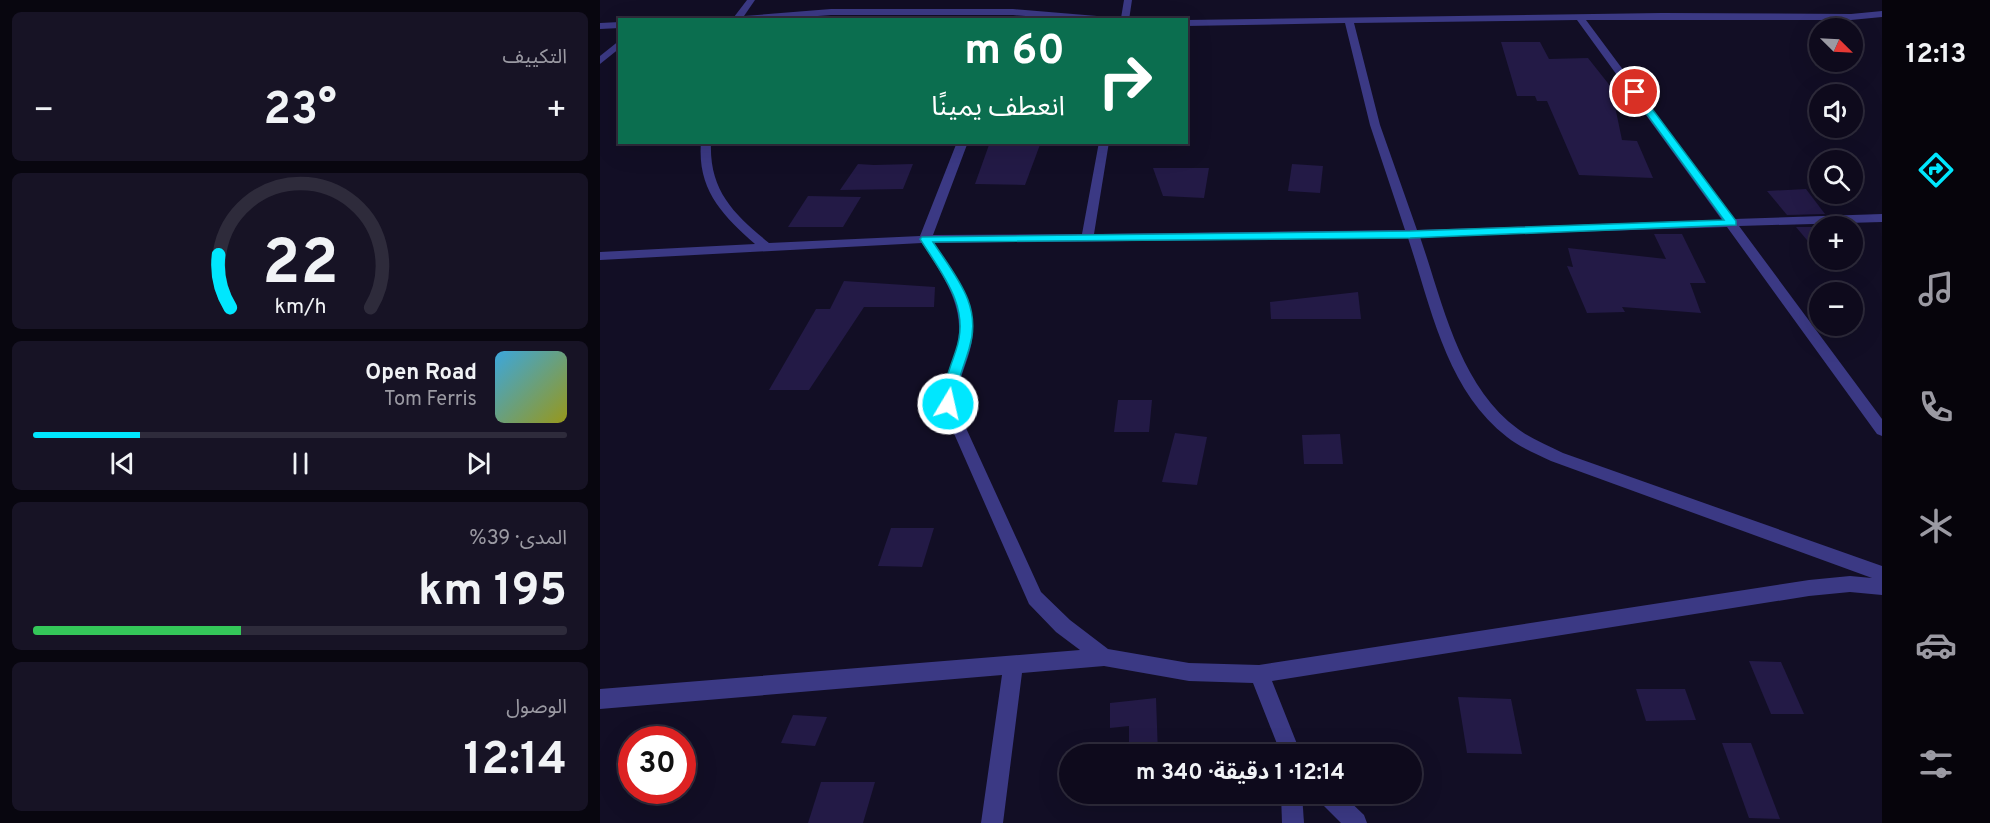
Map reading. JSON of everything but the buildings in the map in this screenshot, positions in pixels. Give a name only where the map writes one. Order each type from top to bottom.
[{"type":"street","points":[[737,18],[751,0]]},
{"type":"street","points":[[1125,18],[1128,0]]},
{"type":"street","points":[[750,18],[831,12],[1065,18]]},
{"type":"street","points":[[1188,23],[1851,17],[1882,14]]},
{"type":"street","points":[[1580,18],[1882,430]]},
{"type":"street","points":[[1349,22],[1375,125],[1410,234],[1459,369],[1480,403],[1513,434],[1557,457],[1882,574]]},
{"type":"street","points":[[600,26],[618,25]]},
{"type":"street","points":[[600,61],[618,44]]},
{"type":"street","points":[[706,144],[709,182],[719,202],[740,225],[767,248]]},
{"type":"street","points":[[926,239],[962,144]]},
{"type":"street","points":[[1088,237],[1104,144]]},
{"type":"street","points":[[600,256],[926,239],[1410,234],[1882,218]]},
{"type":"street","points":[[926,239],[962,297],[967,320],[963,348],[949,383],[948,404],[1035,598],[1063,626],[1104,657]]},
{"type":"street","points":[[600,699],[1104,657],[1189,672],[1259,674],[1809,588],[1850,584],[1882,587]]},
{"type":"street","points":[[992,823],[1013,665]]},
{"type":"street","points":[[1259,674],[1287,744]]},
{"type":"street","points":[[1292,804],[1293,823]]},
{"type":"street","points":[[1338,804],[1356,823]]},
{"type":"route","points":[[948,404],[949,383],[963,348],[967,320],[962,297],[926,239],[1410,234],[1732,223],[1635,92]]}]
